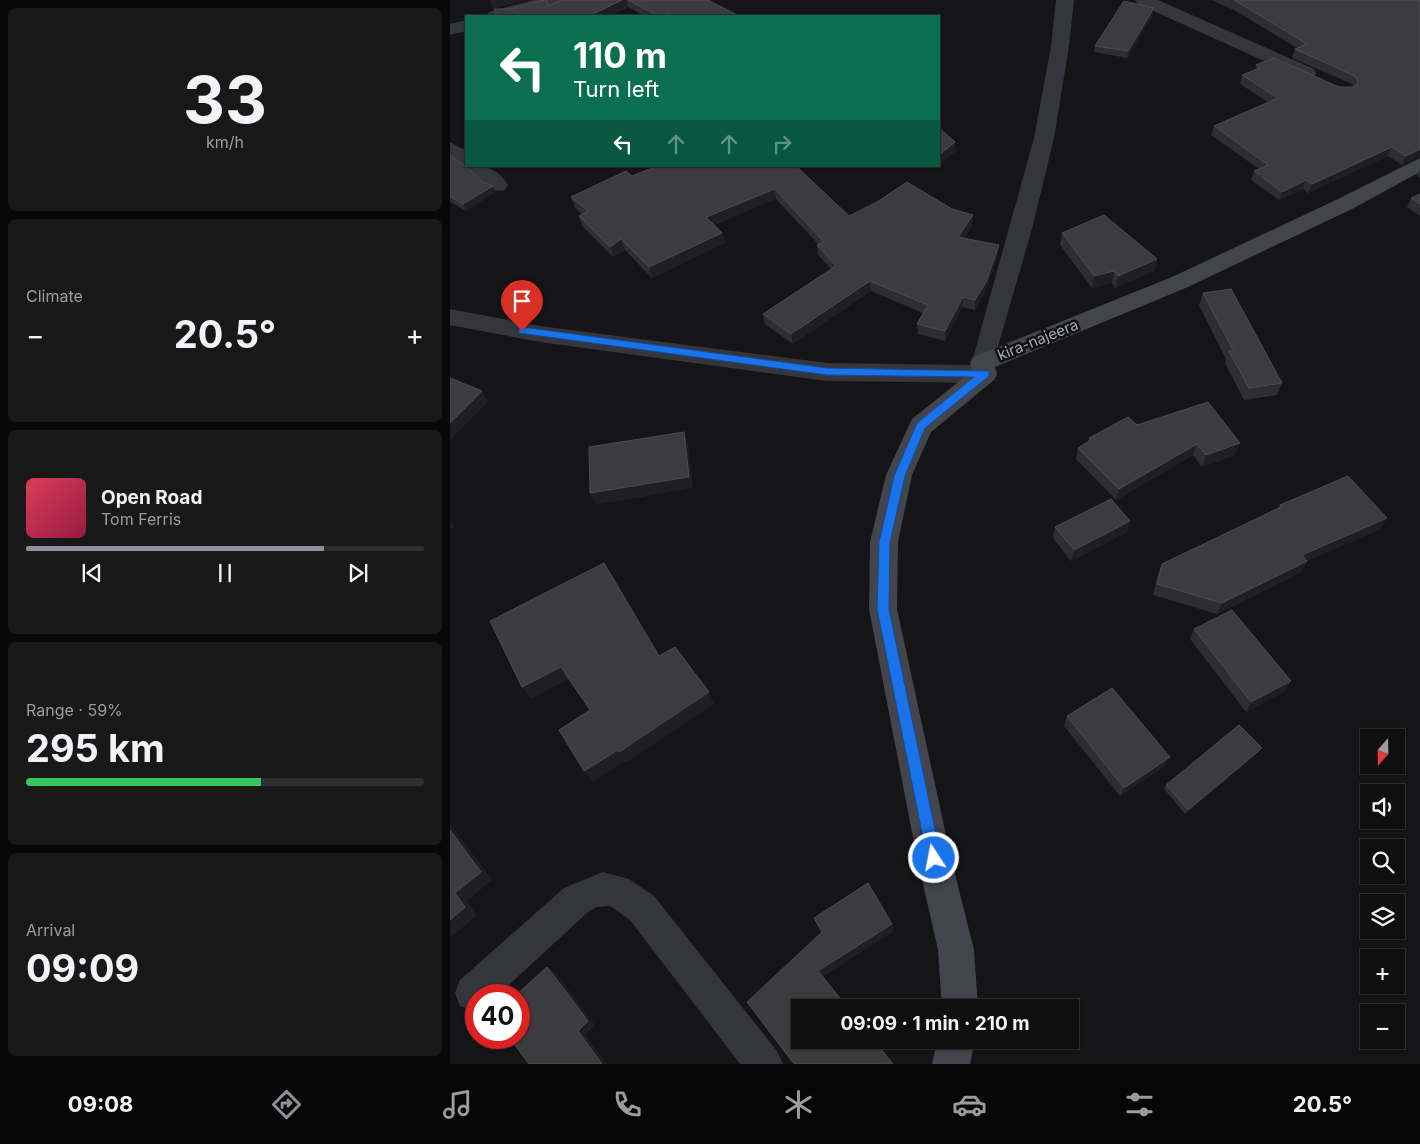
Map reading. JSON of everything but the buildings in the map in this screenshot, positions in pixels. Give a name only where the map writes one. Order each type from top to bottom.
[{"type":"street","points":[[499,15],[552,0]]},
{"type":"street","points":[[450,317],[540,334],[827,372],[984,368],[1046,126],[1063,24],[1065,0]]},
{"type":"street","points":[[1144,0],[1326,82]]},
{"type":"street","points":[[450,30],[465,25]]},
{"type":"street","points":[[450,148],[465,159]]},
{"type":"street","name":"kira-najeera","points":[[959,999],[956,950],[934,858],[883,609],[884,542],[899,476],[921,426],[984,368],[1180,282],[1346,204],[1420,164]]},
{"type":"street","points":[[475,167],[498,185]]},
{"type":"street","points":[[483,984],[576,900],[593,890],[609,888],[625,894],[642,908],[764,1064]]},
{"type":"street","points":[[951,1064],[954,1049]]},
{"type":"route","points":[[522,331],[827,372],[985,374],[921,426],[899,476],[884,542],[883,609],[934,858]]}]
